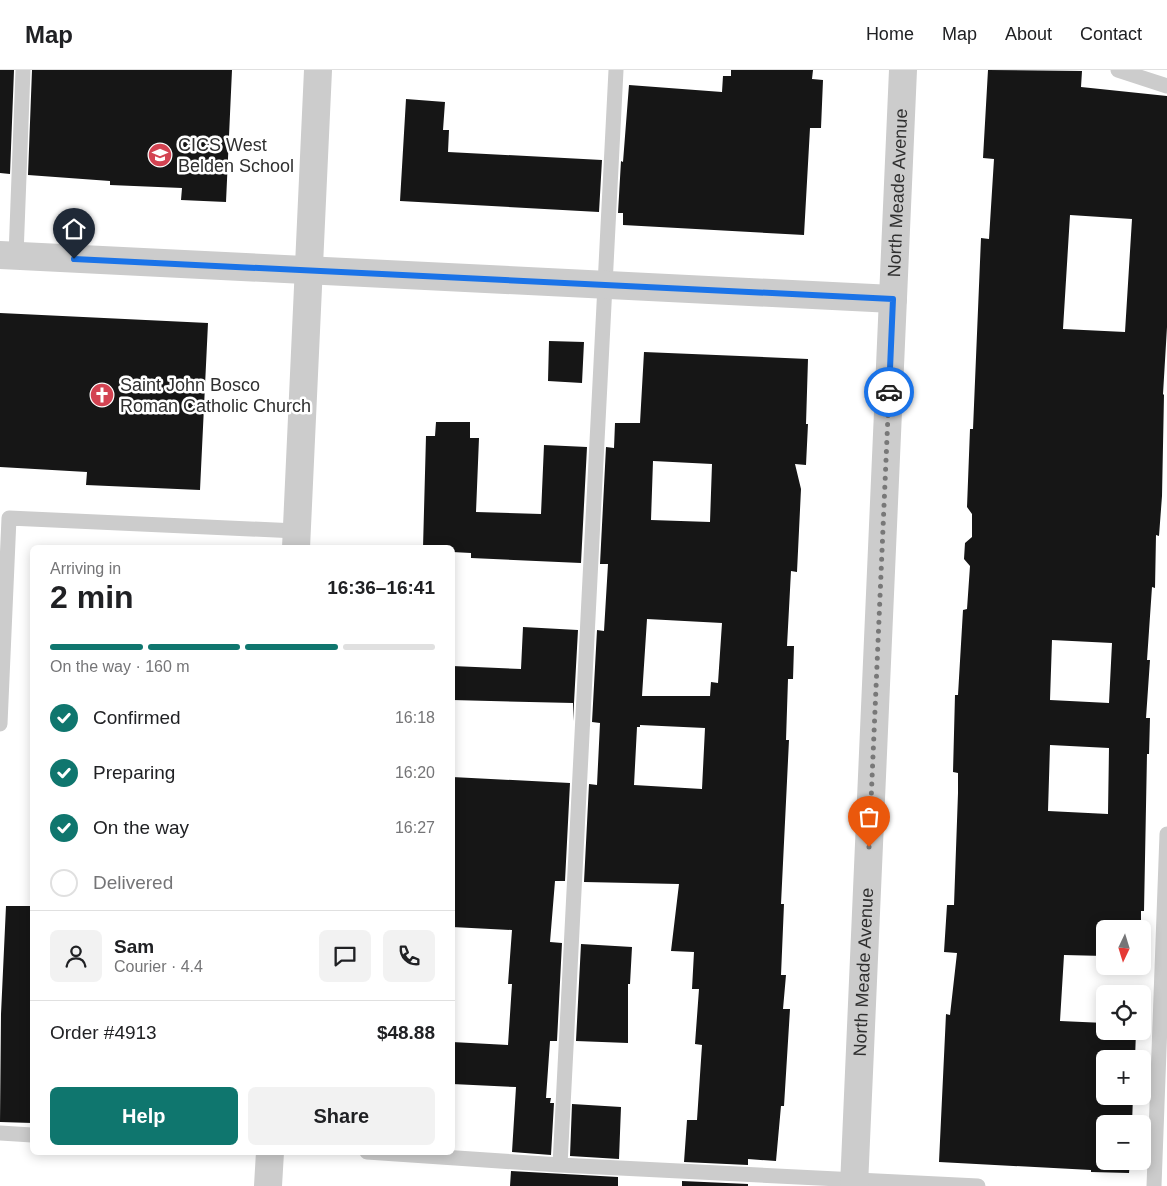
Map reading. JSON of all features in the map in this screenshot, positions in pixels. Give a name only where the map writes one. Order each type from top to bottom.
[{"type":"street","points":[[297,539],[318,70]]},
{"type":"street","name":"North Meade Avenue","points":[[854,1183],[903,70]]},
{"type":"street","points":[[8,256],[893,299]]},
{"type":"street","points":[[268,1186],[270,1155]]},
{"type":"lane","points":[[8,256],[23,70]]},
{"type":"lane","points":[[560,1165],[616,70]]},
{"type":"lane","points":[[1118,70],[1167,86]]},
{"type":"lane","points":[[0,724],[9,518],[297,539]]},
{"type":"lane","points":[[1154,1186],[1167,834]]},
{"type":"lane","points":[[0,1133],[30,1135]]},
{"type":"lane","points":[[412,1155],[854,1183],[978,1186]]},
{"type":"building","points":[[0,70],[14,70],[10,174],[0,173]]},
{"type":"building","points":[[32,70],[232,70],[226,202],[181,200],[182,188],[110,185],[110,181],[28,175]]},
{"type":"building","points":[[731,70],[813,70],[812,79],[823,80],[821,128],[810,128],[804,235],[623,225],[623,213],[618,213],[629,85],[722,92],[723,76],[731,76]]},
{"type":"building","points":[[988,70],[1082,71],[1081,87],[1167,96],[1167,327],[1163,394],[1162,496],[1159,536],[1156,535],[1155,588],[1152,587],[1147,660],[1150,660],[1146,718],[1150,718],[1149,754],[1147,754],[1144,911],[1141,911],[1141,920],[1096,920],[1096,956],[1064,955],[1060,1021],[1096,1023],[1096,1040],[1136,1040],[1135,1050],[1096,1050],[1096,1105],[1133,1105],[1132,1115],[1096,1115],[1096,1170],[1129,1170],[1129,1173],[939,1162],[946,1014],[950,1015],[957,953],[944,952],[947,905],[954,905],[958,793],[958,773],[953,772],[955,695],[958,695],[963,610],[967,609],[970,566],[964,559],[965,543],[972,537],[972,514],[967,507],[970,429],[973,429],[981,238],[989,239],[994,159],[983,158]],"holes":[[[1070,215],[1132,219],[1125,332],[1063,329]],[[1052,640],[1112,643],[1109,703],[1050,700]],[[1050,745],[1109,748],[1108,814],[1048,811]]]},
{"type":"building","points":[[406,99],[445,102],[443,130],[449,130],[448,152],[602,160],[599,212],[400,201]]},
{"type":"building","name":"Saint John Bosco Roman Catholic Church","points":[[0,313],[208,323],[200,490],[86,485],[87,472],[0,467]]},
{"type":"building","points":[[549,341],[584,342],[582,383],[548,381]]},
{"type":"building","points":[[644,352],[808,359],[806,465],[795,464],[801,489],[797,572],[791,571],[787,646],[794,646],[793,679],[788,679],[786,740],[789,740],[781,904],[784,904],[781,975],[786,975],[783,1009],[790,1009],[784,1106],[781,1106],[776,1161],[748,1159],[748,1165],[684,1162],[687,1120],[697,1120],[702,1045],[695,1044],[699,989],[692,989],[694,952],[671,951],[679,884],[584,882],[589,784],[597,785],[600,723],[592,722],[597,630],[604,631],[608,564],[600,564],[606,447],[614,448],[615,423],[640,423]],"holes":[[[653,461],[712,464],[710,522],[651,520]],[[647,619],[722,623],[718,683],[711,682],[710,696],[642,696]],[[640,725],[705,728],[702,789],[634,785],[637,727],[640,727]]]},
{"type":"building","points":[[436,422],[470,422],[470,438],[479,438],[476,512],[541,514],[544,445],[587,447],[581,563],[471,558],[471,553],[455,552],[455,545],[423,545],[426,436],[435,436]]},
{"type":"building","points":[[523,627],[578,630],[573,721],[573,703],[455,700],[455,666],[521,669]]},
{"type":"building","points":[[455,777],[570,783],[565,881],[555,881],[550,942],[562,943],[557,1041],[550,1041],[546,1098],[551,1098],[550,1103],[554,1103],[551,1155],[512,1152],[516,1087],[455,1084],[455,1042],[508,1045],[512,984],[508,984],[512,930],[455,927]]},
{"type":"building","points":[[6,906],[30,906],[30,1123],[0,1122],[1,1014]]},
{"type":"building","points":[[581,944],[632,947],[630,984],[628,984],[628,1043],[576,1041]]},
{"type":"building","points":[[572,1104],[621,1107],[619,1159],[570,1156]]},
{"type":"building","points":[[511,1171],[618,1177],[618,1186],[510,1186]]},
{"type":"building","points":[[682,1181],[748,1184],[748,1186],[682,1186]]},
{"type":"way so far","points":[[869,847],[889,392]]},
{"type":"place","name":"CICS West Belden School","points":[[160,155]]},
{"type":"place","name":"Saint John Bosco Roman Catholic Church","points":[[102,395]]},
{"type":"route","points":[[74,259],[893,299],[889,392]]}]
